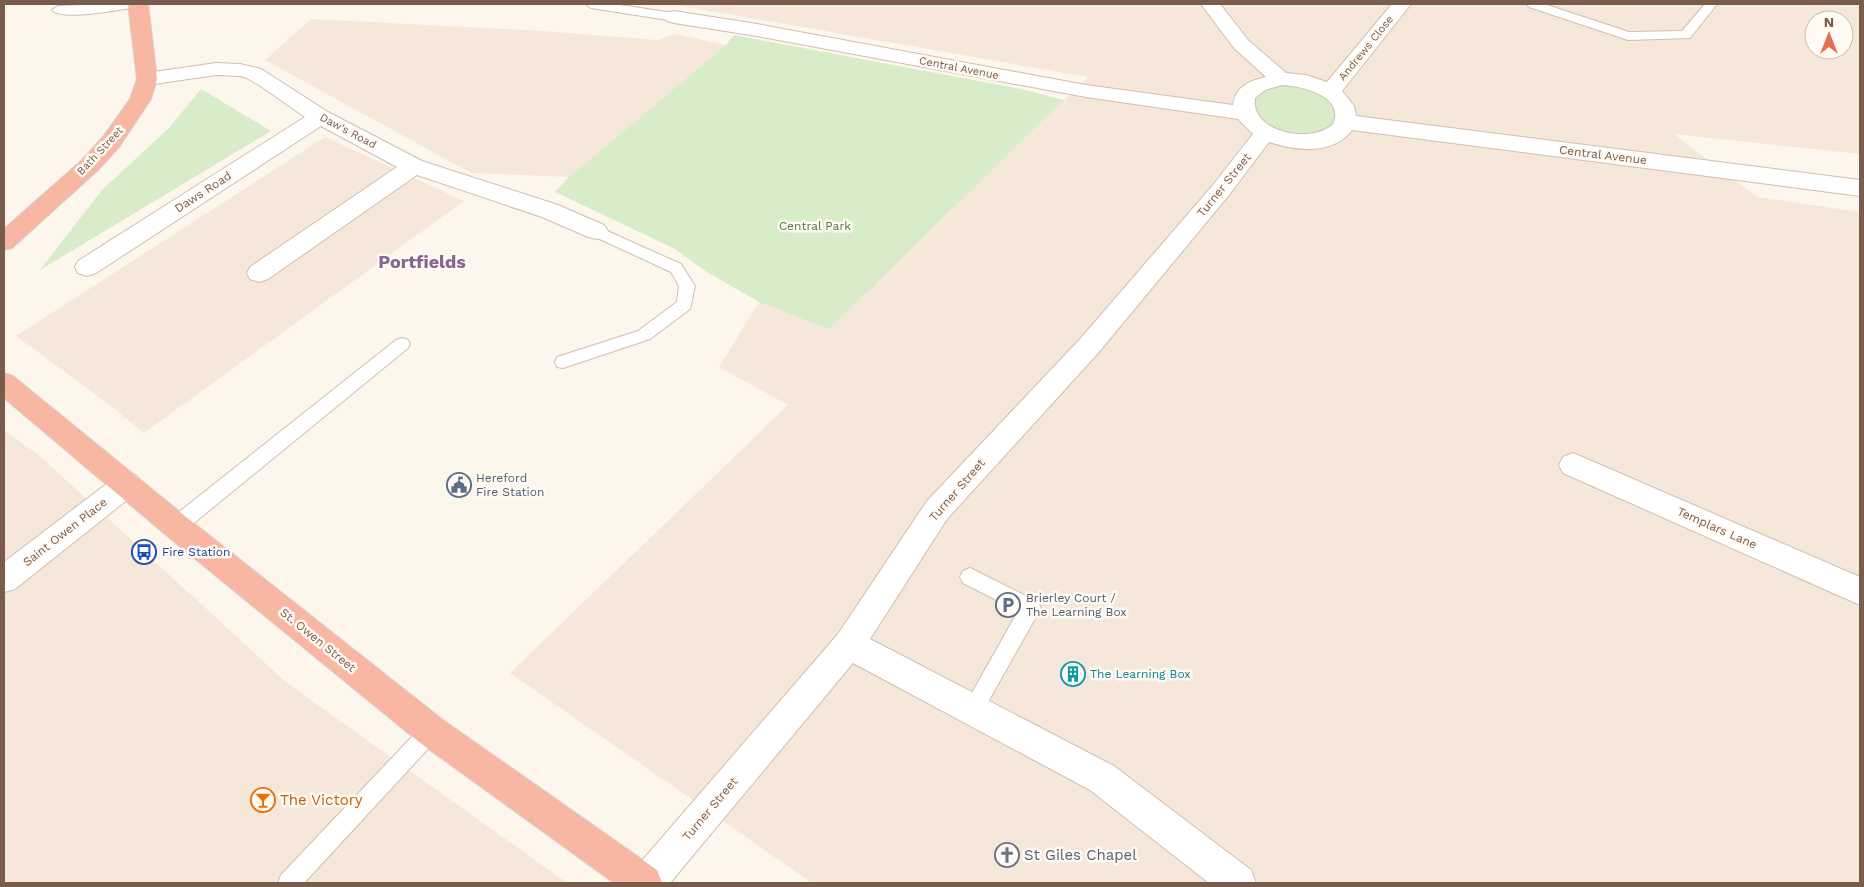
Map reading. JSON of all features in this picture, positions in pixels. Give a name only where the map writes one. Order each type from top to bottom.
[{"type":"highway","name":"Bath Street","points":[[4,242],[90,165],[111,142],[140,100],[148,79],[138,4]]},
{"type":"highway","name":"St. Owen Street","points":[[6,388],[431,731],[646,883]]},
{"type":"street","points":[[1210,4],[1241,44],[1281,79]]},
{"type":"street","name":"Andrews Close","points":[[1330,92],[1402,4]]},
{"type":"street","name":"Central Avenue","points":[[674,17],[757,30],[1086,91],[1245,113]]},
{"type":"street","name":"Daw's Road","points":[[148,79],[216,69],[240,70],[254,74],[320,117],[414,166],[550,211],[596,231]]},
{"type":"street","points":[[1281,79],[1307,82],[1330,92],[1346,112],[1346,122],[1340,131],[1330,138],[1315,142],[1298,142],[1281,140],[1256,127],[1245,113],[1242,103],[1246,94],[1254,86],[1266,81],[1281,79]]},
{"type":"street","name":"Daws Road","points":[[87,267],[320,117]]},
{"type":"street","name":"Central Avenue","points":[[1346,122],[1860,188]]},
{"type":"street","name":"Turner Street","points":[[646,883],[850,644],[937,510],[1090,345],[1215,197],[1265,133]]},
{"type":"street","points":[[260,273],[414,166]]},
{"type":"street","name":"Templars Lane","points":[[1573,465],[1860,591]]},
{"type":"street","name":"Saint Owen Place","points":[[4,579],[127,484]]},
{"type":"street","points":[[850,644],[1102,778],[1238,883]]},
{"type":"lane","points":[[58,10],[94,10],[131,4]]},
{"type":"lane","points":[[591,4],[674,17]]},
{"type":"lane","points":[[1533,4],[1628,36],[1686,35],[1711,4]]},
{"type":"lane","points":[[563,362],[644,335],[684,305],[688,286],[676,268],[596,231]]},
{"type":"lane","points":[[176,526],[402,344]]},
{"type":"lane","points":[[970,577],[1031,608],[973,710]]},
{"type":"lane","points":[[289,883],[431,731]]},
{"type":"shaded area","points":[[670,4],[1860,4],[1860,154],[1674,134],[1757,197],[1860,212],[1860,883],[812,883],[510,673],[788,405],[719,367],[759,302],[829,328],[1088,77]]},
{"type":"shaded area","points":[[311,19],[543,31],[657,40],[675,34],[726,45],[569,177],[471,173],[265,60]]},
{"type":"shaded area","points":[[325,137],[464,201],[144,433],[16,336]]},
{"type":"shaded area","points":[[4,430],[40,456],[287,683],[567,883],[4,883]]},
{"type":"green space","name":"Central Park","points":[[734,35],[1021,89],[1064,100],[829,329],[759,302],[707,272],[675,249],[555,192],[569,177],[726,45]]},
{"type":"green space","points":[[1281,79],[1340,101],[1330,138],[1265,133],[1246,94]]},
{"type":"green space","points":[[201,89],[271,131],[40,270],[102,190],[170,127]]},
{"type":"place","name":"Hereford Fire Station","points":[[459,485]]},
{"type":"place","name":"Fire Station","points":[[144,552]]},
{"type":"place","name":"Brierley Court / The Learning Box","points":[[1008,605]]},
{"type":"place","name":"The Learning Box","points":[[1073,674]]},
{"type":"place","name":"The Victory","points":[[263,800]]},
{"type":"place","name":"St Giles Chapel","points":[[1007,855]]},
{"type":"district","name":"Portfields","points":[[422,261]]}]
